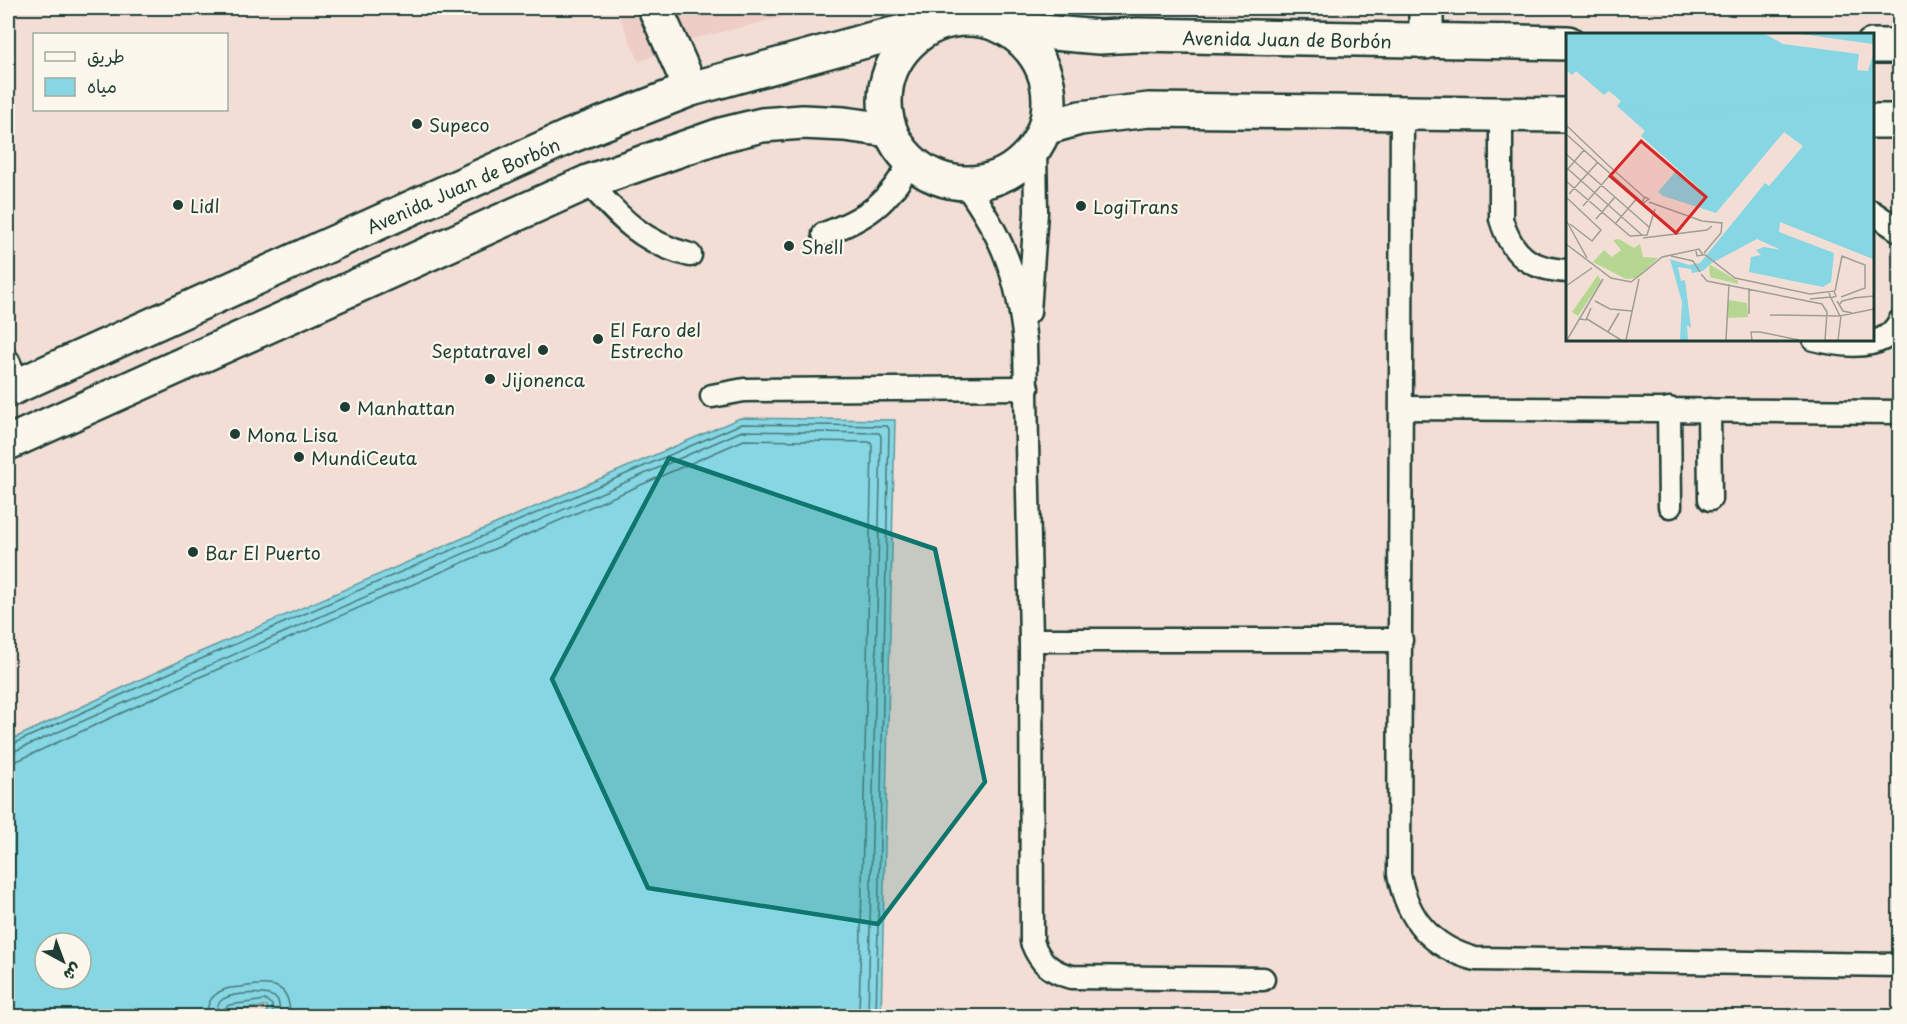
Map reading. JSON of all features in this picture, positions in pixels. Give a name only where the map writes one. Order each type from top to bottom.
[{"type":"street","points":[[655,8],[691,89]]},
{"type":"street","points":[[1426,8],[1426,42]]},
{"type":"street","points":[[943,18],[988,21],[1007,29],[1035,54],[1044,71],[1049,109],[1040,137],[1023,163],[1005,175],[986,182],[965,184],[945,181],[927,174],[910,163],[898,148],[889,130],[884,106],[886,81],[897,58],[913,39],[943,18]]},
{"type":"street","name":"Avenida Juan de Borbón","points":[[11,378],[568,137],[691,89],[943,18]]},
{"type":"street","name":"Avenida Juan de Borbón","points":[[1007,29],[1100,37],[1138,21],[1426,42],[1566,43]]},
{"type":"street","points":[[1874,46],[1899,46]]},
{"type":"street","points":[[1040,137],[1080,118],[1149,110],[1566,114]]},
{"type":"street","points":[[1874,121],[1899,121]]},
{"type":"street","points":[[8,443],[588,182],[721,135],[762,125],[802,122],[844,124],[889,130]]},
{"type":"lane","points":[[1402,112],[1399,874],[1410,913],[1422,930],[1437,943],[1455,954],[1475,959],[1899,965]]},
{"type":"lane","points":[[1502,113],[1501,219],[1506,236],[1515,250],[1529,262],[1547,270],[1566,271]]},
{"type":"lane","points":[[1025,343],[1033,267],[1040,137]]},
{"type":"lane","points":[[824,234],[866,216],[883,202],[898,186],[910,163]]},
{"type":"lane","points":[[588,182],[615,213],[650,241],[690,255]]},
{"type":"lane","points":[[965,184],[990,219],[1009,259],[1020,300],[1025,343],[1031,640],[1030,928],[1037,956],[1046,966],[1059,974],[1072,977],[1263,979]]},
{"type":"lane","points":[[1874,214],[1899,231]]},
{"type":"lane","points":[[1825,340],[1869,344],[1885,339],[1899,321]]},
{"type":"lane","points":[[712,396],[744,390],[1027,387]]},
{"type":"lane","points":[[1402,408],[1899,412]]},
{"type":"lane","points":[[1669,409],[1670,506]]},
{"type":"lane","points":[[1709,410],[1710,499]]},
{"type":"lane","points":[[1031,640],[1401,640]]},
{"type":"highlighted area","points":[[669,458],[935,549],[985,782],[878,924],[648,888],[552,679]]},
{"type":"shaded area","points":[[616,8],[820,8],[688,40],[639,62]]},
{"type":"shaded area","points":[[1048,8],[1899,8],[1900,13],[1077,12]]},
{"type":"water","points":[[740,418],[895,420],[881,1016],[267,1016],[267,1006],[230,1011],[229,1016],[8,1016],[8,741],[191,656]]},
{"type":"place","name":"Supeco","points":[[417,124]]},
{"type":"place","name":"Lidl","points":[[178,205]]},
{"type":"place","name":"LogiTrans","points":[[1081,206]]},
{"type":"place","name":"Shell","points":[[789,246]]},
{"type":"place","name":"El Faro del Estrecho","points":[[598,339]]},
{"type":"place","name":"Septatravel","points":[[543,350]]},
{"type":"place","name":"Jijonenca","points":[[490,379]]},
{"type":"place","name":"Manhattan","points":[[345,407]]},
{"type":"place","name":"Mona Lisa","points":[[235,434]]},
{"type":"place","name":"MundiCeuta","points":[[299,457]]},
{"type":"place","name":"Bar El Puerto","points":[[193,552]]}]
